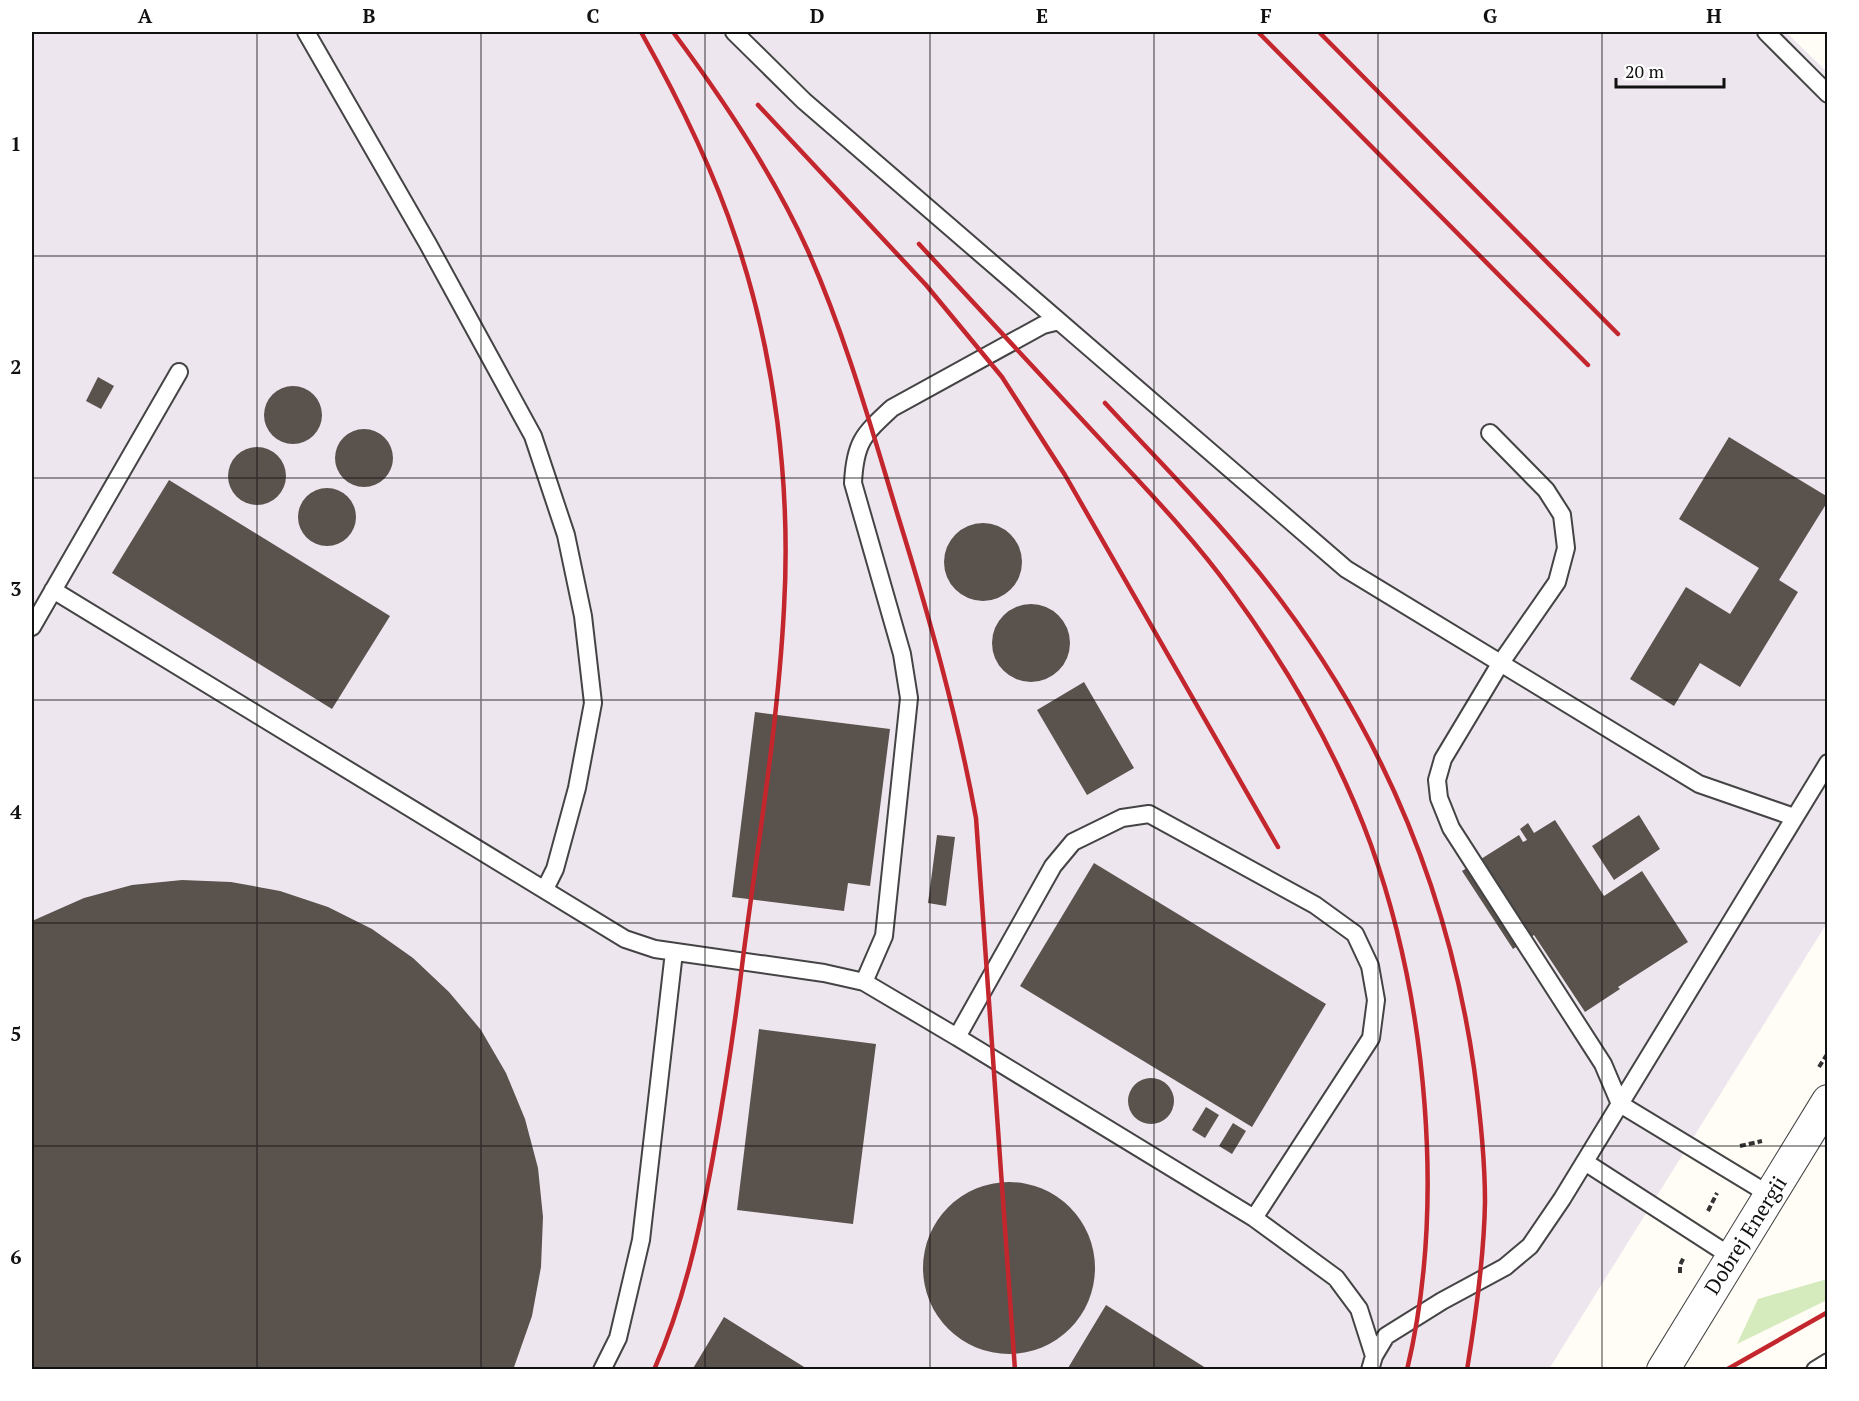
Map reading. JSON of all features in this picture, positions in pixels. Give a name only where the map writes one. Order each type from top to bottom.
[{"type":"street","name":"Dobrej Energii","points":[[1663,1370],[1827,1101]]},
{"type":"lane","points":[[306,32],[428,244],[532,436],[566,535],[583,616],[593,703],[577,788],[555,869],[545,889]]},
{"type":"lane","points":[[734,32],[804,101],[1346,569],[1699,784],[1794,817]]},
{"type":"lane","points":[[1766,32],[1827,94]]},
{"type":"lane","points":[[864,982],[884,936],[909,698],[902,654],[853,483],[854,457],[860,442],[892,408],[1043,325],[1059,321]]},
{"type":"lane","points":[[32,627],[179,372]]},
{"type":"lane","points":[[1490,433],[1546,490],[1562,514],[1566,548],[1557,582],[1500,664],[1443,759],[1437,780],[1439,798],[1451,828],[1603,1064],[1620,1104],[1770,1195]]},
{"type":"lane","points":[[53,590],[625,939],[655,949],[824,973],[864,982],[1254,1218],[1336,1278],[1359,1309],[1372,1363]]},
{"type":"lane","points":[[1372,1363],[1386,1336],[1442,1301],[1505,1267],[1530,1246],[1585,1162],[1827,763]]},
{"type":"lane","points":[[957,1037],[1053,866],[1073,842],[1122,818],[1149,814],[1315,905],[1355,934],[1370,966],[1376,1000],[1371,1038],[1254,1218]]},
{"type":"lane","points":[[602,1370],[618,1338],[641,1240],[675,952]]},
{"type":"lane","points":[[1585,1162],[1732,1257]]},
{"type":"lane","points":[[1815,1370],[1827,1362]]},
{"type":"shaded area","points":[[32,32],[1786,32],[1828,73],[1827,923],[1549,1369],[32,1369]]},
{"type":"green space","points":[[1827,1279],[1827,1300],[1737,1344],[1758,1299]]},
{"type":"building","points":[[98,377],[114,386],[101,409],[86,401]]},
{"type":"building","points":[[287,386],[299,386],[314,394],[322,409],[322,421],[314,436],[299,444],[287,444],[272,436],[264,421],[264,409],[272,394]]},
{"type":"building","points":[[358,429],[370,429],[385,437],[393,452],[393,464],[385,479],[370,487],[358,487],[343,479],[335,464],[335,452],[343,437]]},
{"type":"building","points":[[1729,437],[1828,497],[1828,501],[1779,580],[1798,592],[1740,687],[1700,663],[1674,706],[1630,679],[1686,587],[1730,614],[1759,568],[1679,519]]},
{"type":"building","points":[[251,447],[263,447],[278,455],[286,470],[286,482],[278,497],[263,505],[251,505],[236,497],[228,482],[228,470],[236,455]]},
{"type":"building","points":[[169,480],[390,616],[332,709],[112,573]]},
{"type":"building","points":[[321,488],[333,488],[348,496],[356,511],[356,523],[348,538],[333,546],[321,546],[306,538],[298,523],[298,511],[306,496]]},
{"type":"building","points":[[983,523],[998,526],[1011,534],[1019,547],[1022,562],[1019,577],[1011,590],[998,598],[983,601],[968,598],[955,590],[947,577],[944,562],[947,547],[955,534],[968,526]]},
{"type":"building","points":[[1031,604],[1046,607],[1059,615],[1067,628],[1070,643],[1067,658],[1059,671],[1046,679],[1031,682],[1016,679],[1003,671],[995,658],[992,643],[995,628],[1003,615],[1016,607]]},
{"type":"building","points":[[1084,682],[1134,768],[1087,795],[1037,710]]},
{"type":"building","points":[[755,712],[890,729],[870,886],[848,883],[844,911],[732,897]]},
{"type":"building","points":[[1639,815],[1660,849],[1614,880],[1592,846]]},
{"type":"building","points":[[1555,820],[1604,896],[1642,871],[1688,942],[1618,987],[1620,989],[1585,1012],[1534,935],[1513,949],[1462,871],[1519,835],[1523,842],[1527,840],[1520,829],[1528,823],[1534,833]]},
{"type":"building","points":[[937,835],[955,837],[946,906],[928,903]]},
{"type":"building","points":[[1094,863],[1326,1004],[1252,1127],[1020,986]]},
{"type":"building","points":[[182,880],[231,882],[280,891],[328,907],[372,929],[413,958],[449,992],[481,1030],[506,1073],[525,1119],[538,1168],[543,1217],[541,1267],[532,1316],[513,1370],[32,1370],[32,921],[84,898],[132,885]]},
{"type":"building","points":[[759,1029],[876,1044],[853,1224],[737,1210]]},
{"type":"building","points":[[1151,1078],[1167,1085],[1174,1101],[1167,1117],[1151,1124],[1135,1117],[1128,1101],[1135,1085]]},
{"type":"building","points":[[1206,1107],[1219,1115],[1205,1138],[1192,1130]]},
{"type":"building","points":[[1233,1123],[1246,1131],[1232,1154],[1219,1146]]},
{"type":"building","points":[[1009,1182],[1042,1189],[1070,1207],[1088,1235],[1095,1268],[1088,1301],[1070,1329],[1042,1347],[1009,1354],[976,1347],[948,1329],[930,1301],[923,1268],[930,1235],[948,1207],[976,1189]]},
{"type":"building","points":[[1106,1305],[1209,1370],[1070,1370],[1068,1368]]},
{"type":"building","points":[[724,1317],[809,1370],[692,1370]]},
{"type":"railway","points":[[641,32],[681,107],[705,159],[727,212],[750,283],[761,328],[777,421],[782,468],[786,562],[781,652],[772,740],[722,1107],[697,1238],[674,1318],[654,1370]]},
{"type":"railway","points":[[673,32],[728,110],[763,165],[794,222],[822,283],[868,416],[942,666],[976,818],[1015,1370]]},
{"type":"railway","points":[[1258,32],[1588,365]]},
{"type":"railway","points":[[1319,32],[1618,334]]},
{"type":"railway","points":[[758,105],[926,285],[1002,377],[1065,475],[1278,847]]},
{"type":"railway","points":[[919,244],[1151,494],[1216,570],[1292,681],[1327,745],[1358,811],[1390,906],[1406,970],[1425,1105],[1428,1174],[1426,1241],[1419,1307],[1407,1370]]},
{"type":"railway","points":[[1105,403],[1196,500],[1282,602],[1319,655],[1352,709],[1382,765],[1408,822],[1430,881],[1448,942],[1463,1004],[1480,1118],[1485,1202],[1483,1244],[1467,1370]]},
{"type":"railway","points":[[1726,1370],[1828,1312]]}]
